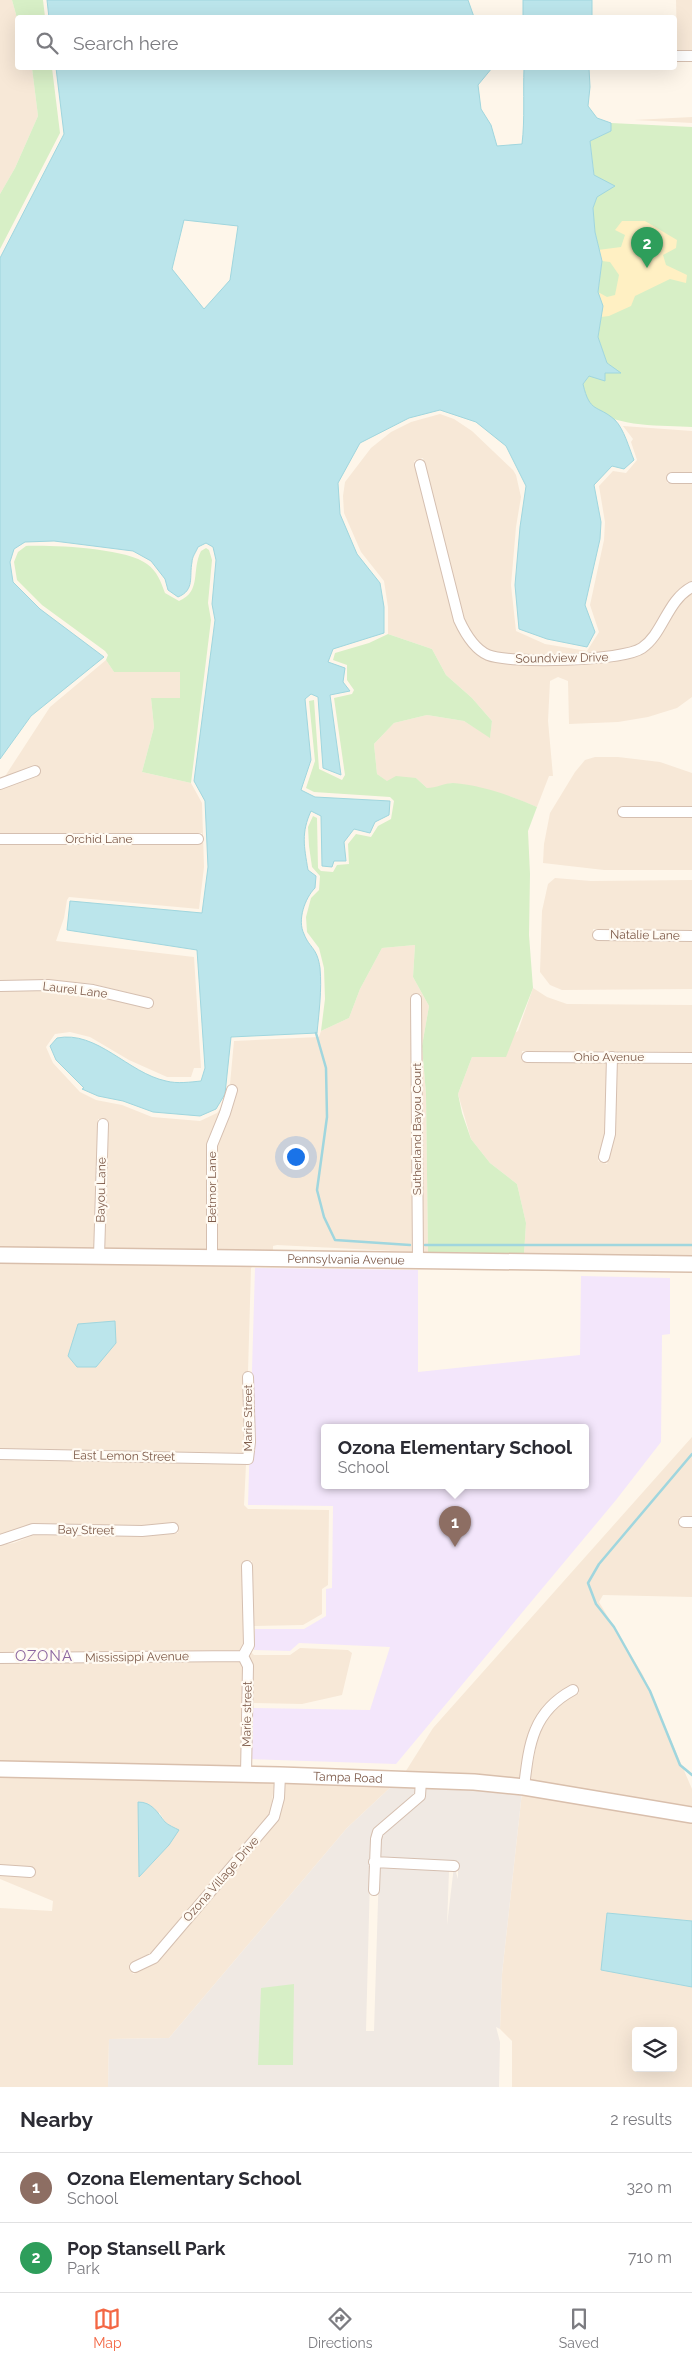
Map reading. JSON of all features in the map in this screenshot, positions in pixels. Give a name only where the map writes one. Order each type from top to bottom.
[{"type":"street","points":[[677,56],[692,56]]},
{"type":"street","name":"Soundview Drive","points":[[420,464],[459,620],[467,636],[488,655],[507,659],[552,660],[620,656],[632,653],[643,648],[650,641],[676,600],[692,587]]},
{"type":"street","points":[[672,478],[692,478]]},
{"type":"street","points":[[0,784],[35,771]]},
{"type":"street","points":[[623,812],[692,812]]},
{"type":"street","name":"Orchid Lane","points":[[0,839],[198,839]]},
{"type":"street","name":"Natalie Lane","points":[[598,935],[692,936]]},
{"type":"street","name":"Laurel Lane","points":[[0,986],[48,985],[93,990],[148,1003]]},
{"type":"street","name":"Sutherland Bayou Court","points":[[416,999],[418,1260]]},
{"type":"street","name":"Ohio Avenue","points":[[527,1056],[692,1058]]},
{"type":"street","points":[[604,1158],[610,1134],[612,1058]]},
{"type":"street","name":"Betmor Lane","points":[[212,1258],[212,1145],[232,1090]]},
{"type":"street","name":"Bayou Lane","points":[[99,1256],[103,1124]]},
{"type":"street","name":"Pennsylvania Avenue","points":[[0,1255],[692,1264]]},
{"type":"street","name":"Marie Street","points":[[248,1377],[250,1410],[248,1458]]},
{"type":"street","name":"East Lemon Street","points":[[0,1454],[248,1458]]},
{"type":"street","name":"Bay Street","points":[[0,1540],[33,1530],[142,1531],[173,1528]]},
{"type":"street","points":[[243,1656],[249,1645],[247,1566]]},
{"type":"street","name":"Mississippi Avenue","points":[[0,1658],[243,1656]]},
{"type":"street","name":"Marie street","points":[[243,1656],[248,1666],[246,1774]]},
{"type":"street","points":[[524,1787],[528,1755],[534,1730],[546,1711],[560,1697],[573,1690]]},
{"type":"street","name":"Tampa Road","points":[[0,1769],[421,1780],[524,1787],[692,1815]]},
{"type":"street","name":"Ozona Village Drive","points":[[135,1967],[154,1958],[274,1817],[279,1798],[280,1775]]},
{"type":"street","points":[[374,1890],[374,1862],[378,1832],[420,1796],[421,1780]]},
{"type":"street","points":[[374,1862],[454,1866]]},
{"type":"street","points":[[0,1870],[30,1872]]},
{"type":"shaded area","points":[[0,0],[12,0],[16,15],[15,70],[32,70],[38,116],[15,168],[0,194]]},
{"type":"shaded area","points":[[676,0],[692,0],[692,51],[677,51]]},
{"type":"shaded area","points":[[692,117],[692,123],[634,120]]},
{"type":"shaded area","points":[[440,414],[454,419],[472,431],[516,475],[521,497],[516,527],[511,585],[516,631],[545,644],[587,651],[599,632],[590,605],[604,540],[605,522],[599,486],[613,471],[626,473],[637,460],[631,442],[633,439],[623,426],[692,431],[692,473],[668,473],[667,483],[692,484],[692,581],[672,597],[647,637],[640,643],[619,651],[508,654],[489,650],[481,644],[471,633],[463,618],[423,458],[414,461],[455,622],[464,640],[485,659],[507,664],[552,665],[621,661],[633,658],[646,652],[654,644],[680,603],[692,592],[692,697],[677,708],[648,717],[618,722],[569,724],[568,681],[558,677],[550,681],[548,721],[553,776],[549,776],[537,807],[512,797],[451,783],[437,788],[427,788],[416,778],[388,782],[377,774],[374,744],[394,723],[427,715],[464,721],[490,737],[492,721],[472,698],[446,675],[432,649],[388,634],[388,607],[384,581],[361,552],[344,513],[343,496],[345,482],[371,448],[391,432],[411,422]]},
{"type":"shaded area","points":[[106,660],[114,672],[180,672],[180,698],[151,698],[154,727],[142,772],[191,783],[202,803],[204,867],[199,909],[69,897],[56,941],[194,957],[201,1068],[194,1068],[191,1077],[167,1077],[129,1060],[90,1037],[70,1032],[55,1034],[46,1047],[53,1063],[80,1092],[96,1100],[122,1105],[152,1117],[200,1121],[217,1113],[222,1106],[207,1145],[208,1253],[104,1251],[107,1119],[98,1119],[95,1251],[0,1250],[0,991],[48,991],[92,995],[151,1009],[153,999],[93,984],[48,980],[0,981],[0,844],[203,843],[202,833],[0,834],[0,784],[50,707]]},
{"type":"shaded area","points":[[595,757],[618,757],[660,762],[692,773],[692,806],[619,807],[619,816],[692,817],[692,870],[604,870],[543,863],[544,844],[550,813],[575,772],[585,760]]},
{"type":"shaded area","points":[[555,878],[591,881],[692,880],[692,931],[593,929],[593,939],[692,941],[692,989],[562,990],[550,985],[540,972],[542,911],[548,884]]},
{"type":"shaded area","points":[[415,945],[413,977],[429,1006],[422,1046],[426,1094],[428,1252],[422,1252],[421,994],[412,994],[413,1252],[277,1245],[273,1246],[273,1253],[217,1253],[216,1146],[229,1115],[237,1086],[230,1084],[234,1041],[319,1037],[321,1031],[349,1018],[360,989],[382,948]]},
{"type":"shaded area","points":[[533,988],[547,997],[567,1004],[692,1005],[692,1052],[522,1051],[522,1061],[607,1063],[605,1134],[598,1161],[607,1164],[615,1135],[616,1063],[692,1063],[692,1256],[524,1254],[526,1223],[517,1184],[490,1163],[471,1139],[458,1094],[472,1057],[518,1031]]},
{"type":"shaded area","points":[[0,1260],[255,1264],[251,1268],[248,1372],[243,1373],[246,1442],[244,1453],[0,1449]]},
{"type":"shaded area","points":[[255,1268],[418,1270],[418,1372],[580,1355],[581,1276],[670,1278],[670,1334],[662,1335],[661,1442],[616,1500],[396,1764],[250,1759],[252,1708],[370,1710],[390,1647],[299,1643],[290,1651],[254,1650],[255,1629],[304,1629],[326,1616],[326,1589],[332,1588],[333,1506],[248,1505]]},
{"type":"shaded area","points":[[692,1437],[692,1517],[679,1517],[680,1527],[692,1527],[692,1597],[603,1595],[599,1602],[643,1675],[692,1789],[692,1810],[529,1782],[539,1732],[549,1714],[563,1702],[579,1693],[575,1684],[557,1693],[543,1707],[530,1727],[520,1781],[404,1774],[433,1728]]},
{"type":"shaded area","points":[[0,1459],[246,1464],[244,1505],[248,1509],[329,1510],[328,1585],[322,1589],[322,1614],[303,1625],[254,1626],[252,1561],[243,1561],[245,1643],[241,1651],[0,1653],[0,1545],[14,1543],[34,1535],[142,1536],[178,1533],[177,1523],[142,1526],[33,1524],[0,1535]]},
{"type":"shaded area","points":[[300,1648],[348,1650],[352,1653],[342,1695],[302,1704],[252,1703],[248,1656],[251,1652],[254,1655],[290,1655]]},
{"type":"shaded area","points":[[240,1661],[243,1667],[241,1769],[0,1764],[0,1663]]},
{"type":"shaded area","points":[[0,1774],[275,1780],[270,1814],[151,1953],[129,1964],[133,1974],[157,1961],[278,1820],[284,1780],[394,1784],[347,1828],[169,2038],[109,2039],[108,2087],[0,2087],[0,1908],[52,1911],[53,1901],[0,1879]],"holes":[[[159,1812],[166,1823],[169,1845],[139,1877]]]},
{"type":"shaded area","points":[[394,1784],[416,1785],[415,1793],[376,1828],[371,1839],[366,2031],[374,2031],[379,1868],[449,1871],[447,1925],[454,1866],[458,1879],[458,1861],[379,1858],[382,1836],[422,1800],[425,1785],[522,1792],[502,1974],[500,2029],[496,2027],[500,2042],[499,2087],[108,2087],[109,2039],[169,2038],[347,1828]]},
{"type":"shaded area","points":[[522,1792],[692,1820],[692,1921],[607,1913],[601,1970],[692,1987],[692,2087],[512,2087],[512,2041],[500,2029],[502,1974]]},
{"type":"green space","points":[[12,0],[43,0],[45,15],[16,15]]},
{"type":"green space","points":[[32,70],[52,70],[60,133],[0,249],[0,194],[15,168],[38,116]]},
{"type":"green space","points":[[611,123],[692,127],[692,427],[640,424],[614,419],[592,406],[583,384],[589,376],[604,380],[605,373],[620,373],[607,363],[598,337],[601,317],[598,292],[602,261],[595,232],[593,208],[597,197],[590,141],[611,131]]},
{"type":"green space","points":[[26,546],[53,546],[107,551],[137,559],[147,564],[156,573],[165,593],[179,601],[191,592],[201,551],[206,548],[209,550],[212,560],[208,603],[211,620],[191,783],[142,772],[154,727],[151,698],[180,698],[180,672],[114,672],[106,660],[108,655],[105,651],[42,605],[17,580],[14,562],[18,552]]},
{"type":"green space","points":[[388,634],[432,649],[446,675],[472,698],[492,721],[490,738],[464,721],[427,715],[394,723],[374,744],[377,774],[387,781],[396,776],[416,778],[427,788],[453,783],[475,786],[507,795],[537,807],[528,831],[530,874],[529,935],[533,988],[506,1057],[472,1057],[458,1094],[471,1139],[490,1163],[517,1184],[526,1223],[524,1254],[428,1252],[426,1094],[422,1046],[429,1006],[413,977],[415,945],[382,948],[360,989],[349,1018],[321,1031],[325,999],[324,968],[319,948],[307,932],[306,917],[311,898],[319,890],[320,876],[312,867],[308,827],[313,816],[317,818],[318,868],[321,871],[333,872],[337,865],[349,864],[348,844],[356,834],[371,837],[378,826],[391,819],[394,801],[390,797],[314,792],[306,788],[315,761],[309,701],[314,700],[319,769],[342,780],[345,775],[334,698],[352,694],[354,690],[347,680],[347,665],[333,660],[335,653],[369,643]]},
{"type":"green space","points":[[294,1984],[293,2065],[258,2065],[261,1988]]},
{"type":"sand","points":[[622,221],[645,221],[677,240],[676,248],[663,255],[666,265],[687,275],[686,283],[670,279],[635,296],[631,306],[609,316],[601,317],[603,306],[598,292],[607,297],[615,295],[619,275],[610,262],[602,261],[598,250],[621,247],[625,235],[615,230]]},
{"type":"water","points":[[47,0],[468,0],[473,15],[49,15]]},
{"type":"water","points":[[523,0],[592,0],[592,15],[523,15]]},
{"type":"water","points":[[56,70],[490,70],[478,85],[481,109],[491,125],[497,146],[522,144],[524,70],[589,70],[588,106],[597,118],[611,123],[611,131],[590,141],[594,175],[615,186],[597,197],[593,208],[595,232],[602,261],[598,292],[603,306],[598,337],[607,363],[621,373],[605,373],[605,381],[589,376],[583,384],[591,404],[609,415],[618,424],[624,433],[634,460],[624,469],[612,466],[594,485],[601,522],[600,539],[585,605],[595,632],[587,647],[547,639],[519,629],[515,585],[526,486],[506,446],[476,422],[440,410],[409,418],[360,443],[338,483],[340,514],[357,554],[380,583],[384,607],[384,633],[333,649],[328,662],[345,668],[343,682],[350,691],[330,695],[341,775],[323,768],[318,697],[311,694],[305,699],[311,760],[301,790],[315,797],[390,801],[389,815],[375,822],[370,833],[354,829],[344,842],[346,861],[334,861],[332,867],[322,866],[321,816],[311,811],[306,826],[305,847],[308,870],[316,876],[315,888],[305,903],[301,922],[306,939],[317,956],[320,968],[317,1033],[231,1037],[225,1094],[216,1109],[200,1116],[153,1112],[123,1101],[98,1096],[82,1089],[84,1088],[56,1060],[50,1046],[57,1038],[72,1037],[86,1040],[152,1077],[184,1083],[201,1081],[205,1068],[197,950],[67,930],[70,901],[202,913],[208,867],[205,801],[194,781],[215,620],[212,604],[216,560],[213,547],[206,543],[198,547],[192,560],[189,587],[187,591],[178,597],[168,590],[165,579],[151,561],[133,551],[54,541],[25,542],[14,549],[10,562],[13,582],[40,609],[104,657],[31,716],[0,759],[0,258],[64,134]],"holes":[[[184,220],[238,226],[230,280],[204,309],[172,269]]]},
{"type":"water","points":[[115,1321],[116,1343],[96,1367],[77,1367],[68,1356],[78,1324]]},
{"type":"water","points":[[138,1802],[151,1806],[166,1823],[179,1830],[169,1845],[139,1877]]},
{"type":"water","points":[[607,1913],[692,1921],[692,1987],[601,1970]]},
{"type":"waterway","points":[[316,1033],[326,1068],[327,1117],[317,1190],[324,1217],[335,1240],[410,1245]]},
{"type":"waterway","points":[[425,1245],[692,1245]]},
{"type":"waterway","points":[[692,1454],[599,1564],[588,1583],[596,1604],[614,1627],[650,1691],[680,1765],[692,1775]]},
{"type":"place","name":"Pop Stansell Park","points":[[647,268]]},
{"type":"place","name":"Ozona Elementary School","points":[[455,1547]]},
{"type":"district","name":"OZONA","points":[[44,1656]]}]
